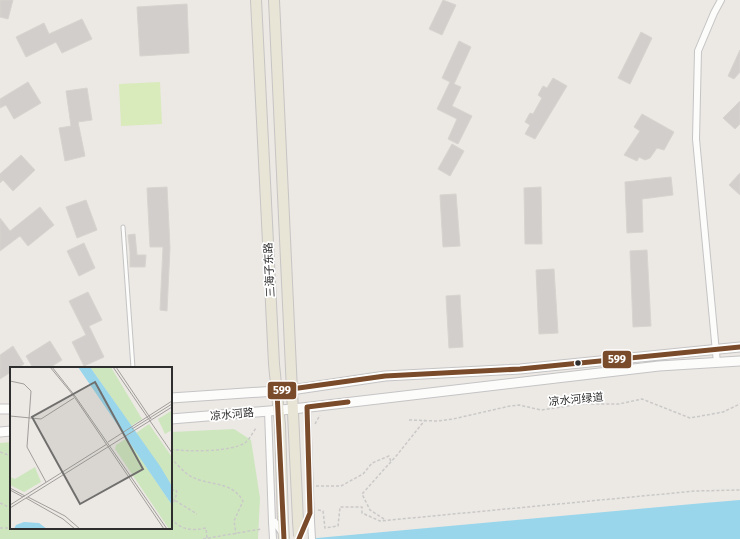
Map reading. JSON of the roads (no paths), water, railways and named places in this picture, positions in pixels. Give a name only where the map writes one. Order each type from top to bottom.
[{"type":"main road","name":"三海子东路","points":[[256,0],[274,364],[279,410],[275,521],[284,538]]},
{"type":"main road","name":"三海子东路","points":[[274,0],[291,390],[305,521],[299,538]]},
{"type":"street","points":[[717,363],[696,139],[698,51],[721,0]]},
{"type":"street","name":"凉水河路","points":[[172,398],[291,390],[385,376],[520,369],[716,348],[740,347]]},
{"type":"street","name":"凉水河路","points":[[172,418],[293,409],[659,366],[740,361]]},
{"type":"street","points":[[307,407],[313,511],[305,521],[312,539]]},
{"type":"street","points":[[268,411],[275,521],[273,539]]},
{"type":"street","points":[[0,432],[10,431]]},
{"type":"lane","points":[[123,227],[133,367]]},
{"type":"water","points":[[740,500],[740,539],[306,539],[704,503]]}]
